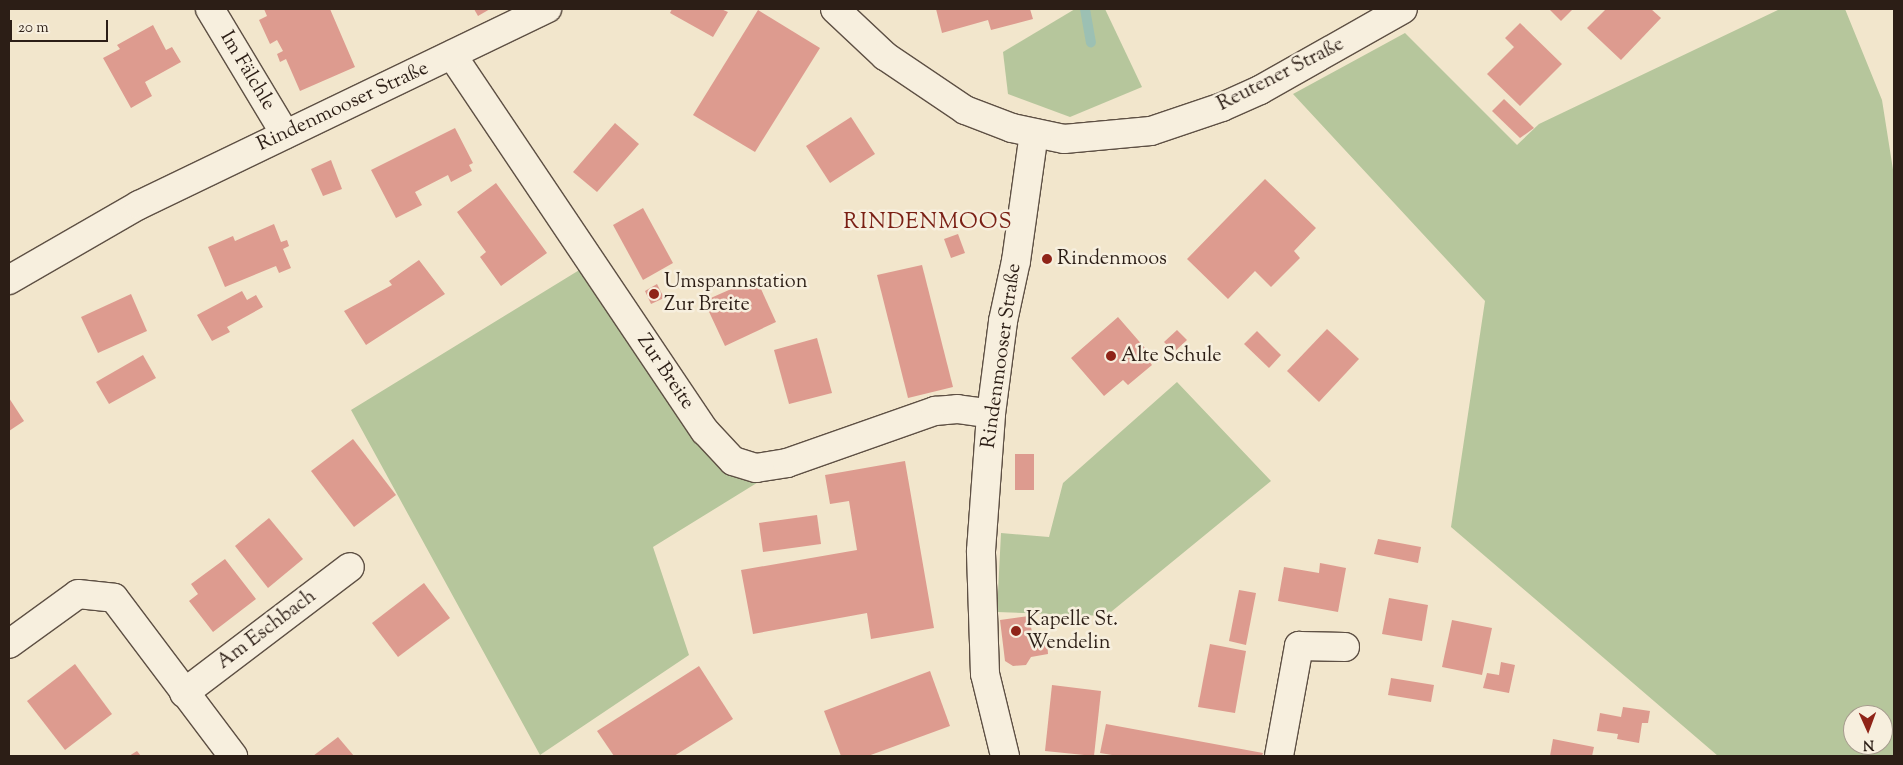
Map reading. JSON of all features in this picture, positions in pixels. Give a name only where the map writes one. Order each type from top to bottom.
[{"type":"street","name":"Im Fälchle","points":[[210,9],[285,134]]},
{"type":"street","name":"Rindenmooser Straße","points":[[9,280],[139,205],[546,9]]},
{"type":"street","points":[[835,9],[885,56],[965,110],[1034,133]]},
{"type":"street","name":"Reutener Straße","points":[[1034,133],[1064,138],[1128,135],[1187,120],[1260,90],[1403,9]]},
{"type":"street","name":"Zur Breite","points":[[452,55],[705,431],[734,461],[756,468],[787,463],[935,411],[957,409],[991,414]]},
{"type":"street","name":"Rindenmooser Straße","points":[[1005,756],[985,674],[981,612],[981,551],[991,414],[1003,321],[1016,261],[1034,133]]},
{"type":"street","name":"Am Eschbach","points":[[184,693],[350,567]]},
{"type":"street","points":[[9,644],[78,594],[114,598],[232,756]]},
{"type":"street","points":[[1279,756],[1299,646],[1345,647]]},
{"type":"green space","points":[[1075,9],[1105,9],[1142,87],[1070,117],[1008,94],[1003,52]]},
{"type":"green space","points":[[1780,9],[1845,9],[1882,100],[1894,176],[1894,756],[1718,756],[1451,527],[1485,301],[1293,94],[1405,33],[1517,145],[1539,124]]},
{"type":"green space","points":[[581,269],[760,481],[653,547],[689,655],[540,755],[351,410]]},
{"type":"green space","points":[[1177,382],[1271,481],[1106,616],[997,612],[1001,533],[1049,537],[1063,483]]},
{"type":"building","points":[[264,9],[330,9],[355,67],[300,91],[286,59],[280,62],[277,54],[283,51],[277,40],[270,44],[259,20],[267,16]]},
{"type":"building","points":[[474,9],[490,9],[478,16]]},
{"type":"building","points":[[672,9],[721,9],[728,12],[713,37],[670,13]]},
{"type":"building","points":[[936,9],[1030,9],[1033,19],[991,30],[988,20],[942,33]]},
{"type":"building","points":[[1549,9],[1573,9],[1561,21]]},
{"type":"building","points":[[1606,9],[1651,9],[1661,18],[1621,60],[1587,28]]},
{"type":"building","points":[[758,10],[820,48],[755,152],[693,115]]},
{"type":"building","points":[[1520,23],[1562,64],[1520,106],[1487,74],[1514,47],[1505,38]]},
{"type":"building","points":[[153,25],[166,50],[172,47],[181,62],[145,82],[152,96],[131,108],[103,58],[120,49],[117,45]]},
{"type":"building","points":[[1504,99],[1534,128],[1520,138],[1492,111]]},
{"type":"building","points":[[851,117],[875,154],[830,183],[806,146]]},
{"type":"building","points":[[615,123],[639,144],[597,192],[573,172]]},
{"type":"building","points":[[455,128],[473,163],[469,165],[472,171],[451,182],[448,175],[415,192],[422,205],[396,218],[371,170]]},
{"type":"building","points":[[331,160],[342,189],[323,196],[311,169]]},
{"type":"building","points":[[1265,179],[1316,228],[1294,251],[1300,258],[1271,287],[1255,271],[1228,299],[1187,259]]},
{"type":"building","points":[[496,183],[547,253],[501,286],[480,257],[486,252],[457,212]]},
{"type":"building","points":[[643,208],[673,263],[643,280],[613,225]]},
{"type":"building","points":[[274,224],[281,242],[287,240],[289,246],[283,249],[291,268],[279,273],[276,266],[225,287],[208,247],[233,236],[235,241]]},
{"type":"building","points":[[958,234],[965,253],[951,258],[944,239]]},
{"type":"building","points":[[419,260],[445,294],[366,345],[344,311],[392,285],[389,281]]},
{"type":"building","points":[[922,265],[953,387],[908,398],[877,275]]},
{"type":"building","points":[[756,278],[776,322],[725,346],[704,301]]},
{"type":"building","name":"Umspannstation Zur Breite","points":[[657,284],[664,298],[651,304],[645,291]]},
{"type":"building","points":[[242,291],[247,300],[256,295],[263,307],[227,327],[230,332],[212,341],[197,315]]},
{"type":"building","points":[[131,294],[147,331],[98,353],[81,317]]},
{"type":"building","name":"Alte Schule","points":[[1118,317],[1151,355],[1147,359],[1152,365],[1128,385],[1123,380],[1104,396],[1071,358]]},
{"type":"building","points":[[1327,329],[1359,359],[1319,402],[1287,371]]},
{"type":"building","points":[[1177,330],[1187,340],[1174,352],[1164,342]]},
{"type":"building","points":[[1257,331],[1281,355],[1269,368],[1244,344]]},
{"type":"building","points":[[817,338],[832,393],[789,404],[774,350]]},
{"type":"building","points":[[143,355],[156,378],[109,404],[96,382]]},
{"type":"building","points":[[9,398],[24,421],[9,431]]},
{"type":"building","points":[[353,439],[396,495],[354,527],[311,471]]},
{"type":"building","points":[[1015,454],[1034,454],[1034,490],[1015,490]]},
{"type":"building","points":[[905,461],[934,628],[871,639],[867,613],[753,634],[741,570],[857,550],[849,501],[830,504],[825,475]]},
{"type":"building","points":[[817,515],[821,544],[763,552],[759,523]]},
{"type":"building","points":[[269,518],[303,559],[268,588],[235,546]]},
{"type":"building","points":[[1378,539],[1421,547],[1418,563],[1374,554]]},
{"type":"building","points":[[225,559],[256,599],[213,632],[189,601],[198,594],[191,584]]},
{"type":"building","points":[[1320,563],[1346,568],[1338,612],[1278,601],[1284,567],[1319,573]]},
{"type":"building","points":[[424,583],[450,618],[398,657],[372,623]]},
{"type":"building","points":[[1239,590],[1256,593],[1246,645],[1229,641]]},
{"type":"building","points":[[1389,598],[1428,605],[1422,641],[1382,634]]},
{"type":"building","name":"Kapelle St. Wendelin","points":[[1029,616],[1034,643],[1047,641],[1048,654],[1031,657],[1026,665],[1013,666],[1005,661],[1000,620]]},
{"type":"building","points":[[1452,620],[1492,628],[1482,675],[1442,667]]},
{"type":"building","points":[[1210,644],[1246,651],[1235,713],[1198,707]]},
{"type":"building","points":[[1501,662],[1515,665],[1509,693],[1483,688],[1487,673],[1499,675]]},
{"type":"building","points":[[75,664],[112,714],[65,750],[27,701]]},
{"type":"building","points":[[699,666],[733,719],[674,756],[614,756],[597,731]]},
{"type":"building","points":[[930,671],[950,726],[868,756],[841,756],[824,711]]},
{"type":"building","points":[[1391,678],[1434,685],[1431,702],[1388,695]]},
{"type":"building","points":[[1052,685],[1101,691],[1094,756],[1045,751]]},
{"type":"building","points":[[1623,707],[1650,711],[1648,723],[1642,723],[1639,743],[1617,739],[1618,734],[1597,731],[1600,713],[1621,717]]},
{"type":"building","points":[[1106,724],[1263,753],[1262,756],[1118,756],[1100,753]]},
{"type":"building","points":[[338,737],[354,756],[313,756]]},
{"type":"building","points":[[1553,739],[1594,747],[1592,756],[1550,756]]},
{"type":"building","points":[[137,751],[141,756],[129,756]]},
{"type":"waterway","points":[[1085,9],[1091,42]]},
{"type":"place","name":"Rindenmoos","points":[[1047,259]]},
{"type":"place","name":"Umspannstation Zur Breite","points":[[654,294]]},
{"type":"place","name":"Alte Schule","points":[[1111,356]]},
{"type":"place","name":"Kapelle St. Wendelin","points":[[1016,631]]},
{"type":"district","name":"RINDENMOOS","points":[[928,224]]}]
